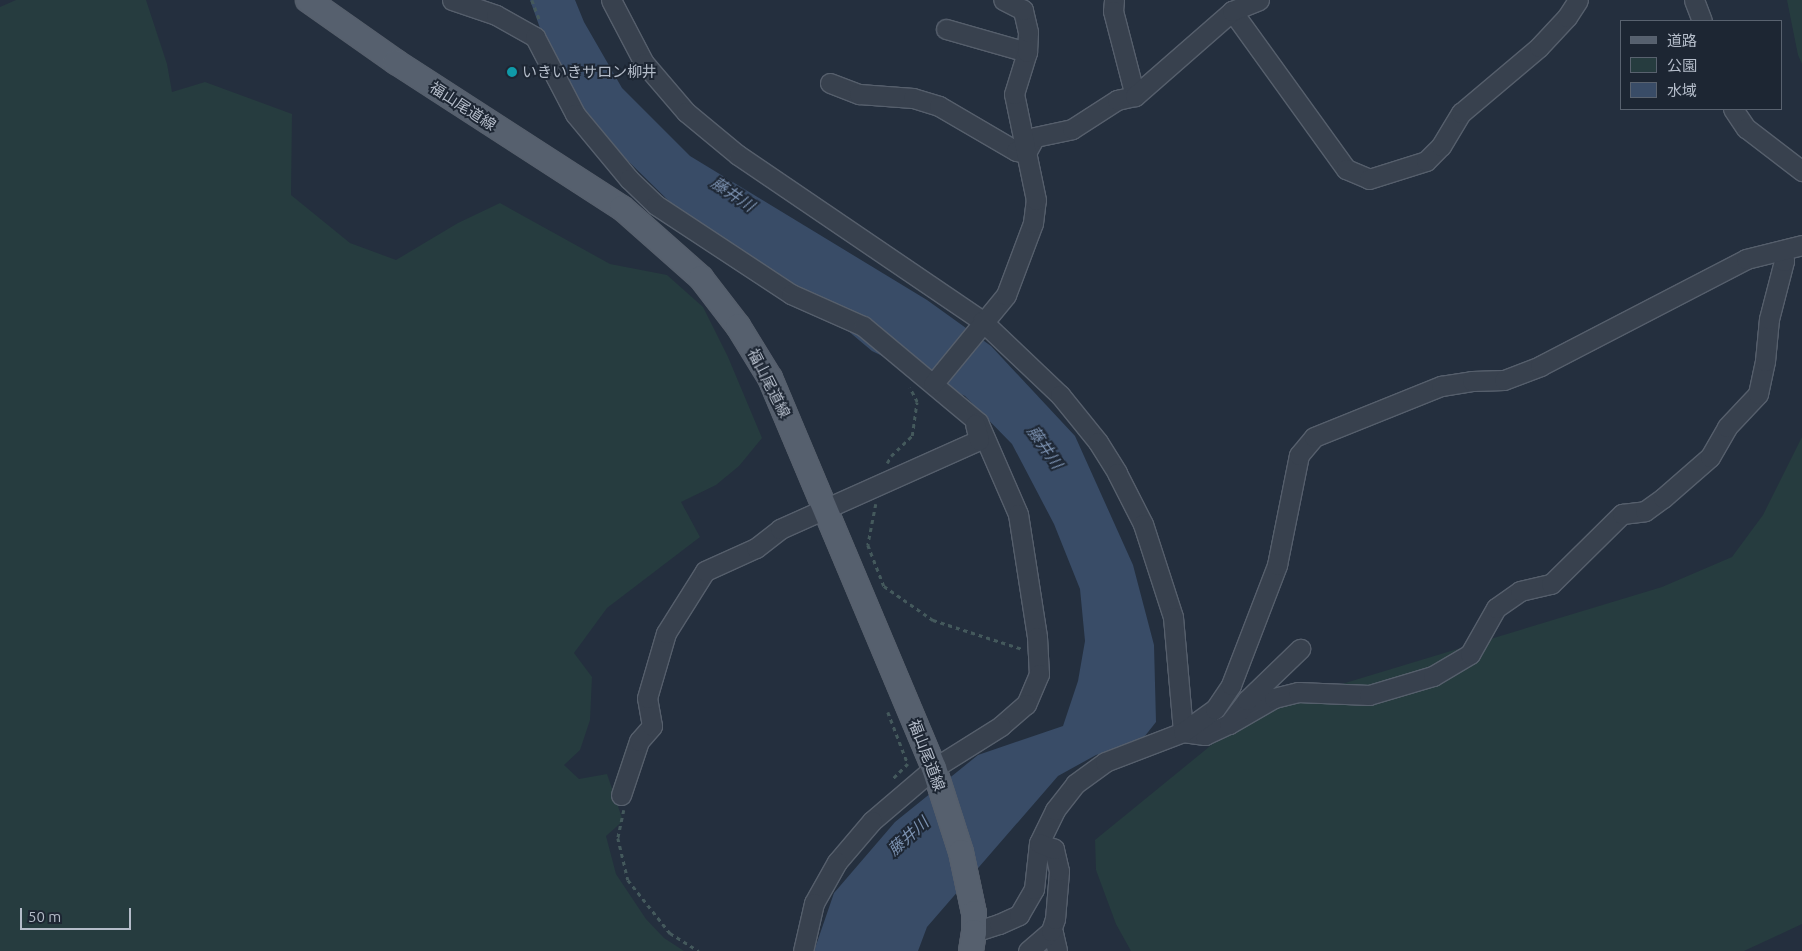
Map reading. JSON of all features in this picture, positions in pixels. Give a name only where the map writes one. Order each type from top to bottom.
[{"type":"main road","name":"福山尾道線","points":[[308,0],[396,62],[622,208],[701,278],[738,326],[770,378],[935,773],[961,852],[973,932]]},
{"type":"street","points":[[452,0],[496,15],[535,37],[575,114],[629,179],[656,205],[791,294],[863,326],[978,422],[1018,514],[1036,637],[1039,674],[1026,704],[1001,726],[872,821],[837,862],[814,903],[803,951]]},
{"type":"street","points":[[611,0],[644,63],[686,112],[738,155],[982,321],[1060,395],[1098,442],[1117,472],[1143,524],[1173,617],[1183,732]]},
{"type":"street","points":[[933,384],[982,321],[1006,295],[1033,223],[1036,200],[1014,94],[1027,52],[1028,32],[1023,10],[1003,0]]},
{"type":"street","points":[[1114,0],[1113,11],[1135,96]]},
{"type":"street","points":[[1232,11],[1346,169],[1369,179],[1426,161],[1441,146],[1461,113],[1539,47],[1567,18],[1578,0]]},
{"type":"street","points":[[1694,0],[1702,20]]},
{"type":"street","points":[[1026,153],[1035,137],[1072,129],[1117,100],[1135,96],[1232,11],[1254,1]]},
{"type":"street","points":[[946,29],[1027,52]]},
{"type":"street","points":[[830,83],[859,94],[913,98],[939,106],[1016,152],[1026,153]]},
{"type":"street","points":[[1734,110],[1746,128],[1802,171]]},
{"type":"street","points":[[622,208],[656,205]]},
{"type":"street","points":[[973,932],[999,924],[1018,915],[1034,889],[1039,843],[1055,810],[1075,784],[1105,762],[1183,732],[1215,709],[1231,685],[1277,565],[1299,455],[1314,436],[1441,386],[1472,381],[1504,380],[1540,366],[1746,259],[1802,245]]},
{"type":"street","points":[[1183,732],[1205,735],[1229,724],[1274,698],[1298,692],[1369,695],[1433,676],[1470,654],[1496,608],[1520,591],[1551,584],[1622,514],[1644,512],[1710,457],[1727,427],[1758,394],[1765,360],[1769,319],[1784,261],[1783,251]]},
{"type":"street","points":[[621,794],[639,741],[652,726],[647,698],[666,633],[705,570],[756,548],[780,528],[979,440],[974,425],[978,422]]},
{"type":"street","points":[[1229,724],[1247,700],[1300,649]]},
{"type":"street","points":[[1028,951],[1051,931],[1055,919],[1059,870],[1054,849],[1039,843]]},
{"type":"street","points":[[1051,931],[1057,951]]},
{"type":"path","points":[[907,363],[903,376],[917,402],[912,436],[891,456],[876,484],[875,514],[868,545],[884,586],[933,620],[968,632],[1027,650],[1036,637]]},
{"type":"path","points":[[887,709],[908,764],[888,784]]},
{"type":"path","points":[[621,794],[625,808],[618,838],[628,880],[670,933],[699,951]]},
{"type":"green space","points":[[16,0],[146,0],[167,64],[172,92],[205,82],[292,114],[291,195],[350,243],[396,260],[458,223],[500,203],[610,264],[667,275],[703,307],[728,357],[762,438],[739,466],[716,485],[681,502],[700,537],[607,608],[574,653],[592,677],[590,720],[580,750],[564,765],[579,779],[607,774],[623,821],[606,836],[616,874],[646,919],[664,938],[684,951],[0,951],[0,7]]},
{"type":"green space","points":[[1787,0],[1802,0],[1802,64],[1798,55]]},
{"type":"green space","points":[[1802,437],[1802,924],[1744,951],[1131,951],[1116,924],[1096,870],[1095,840],[1253,711],[1662,587],[1732,557],[1763,515]]},
{"type":"water","name":"藤井川","points":[[530,0],[575,0],[584,22],[622,88],[690,156],[927,300],[991,346],[1075,436],[1133,565],[1154,645],[1156,722],[1141,741],[1096,755],[1058,776],[927,927],[918,951],[814,951],[834,893],[895,822],[978,755],[1063,726],[1078,681],[1085,641],[1080,589],[1054,524],[1012,444],[965,396],[872,351],[784,277],[680,212],[624,157],[578,101],[546,45]]},
{"type":"place","name":"いきいきサロン柳井","points":[[512,72]]}]
